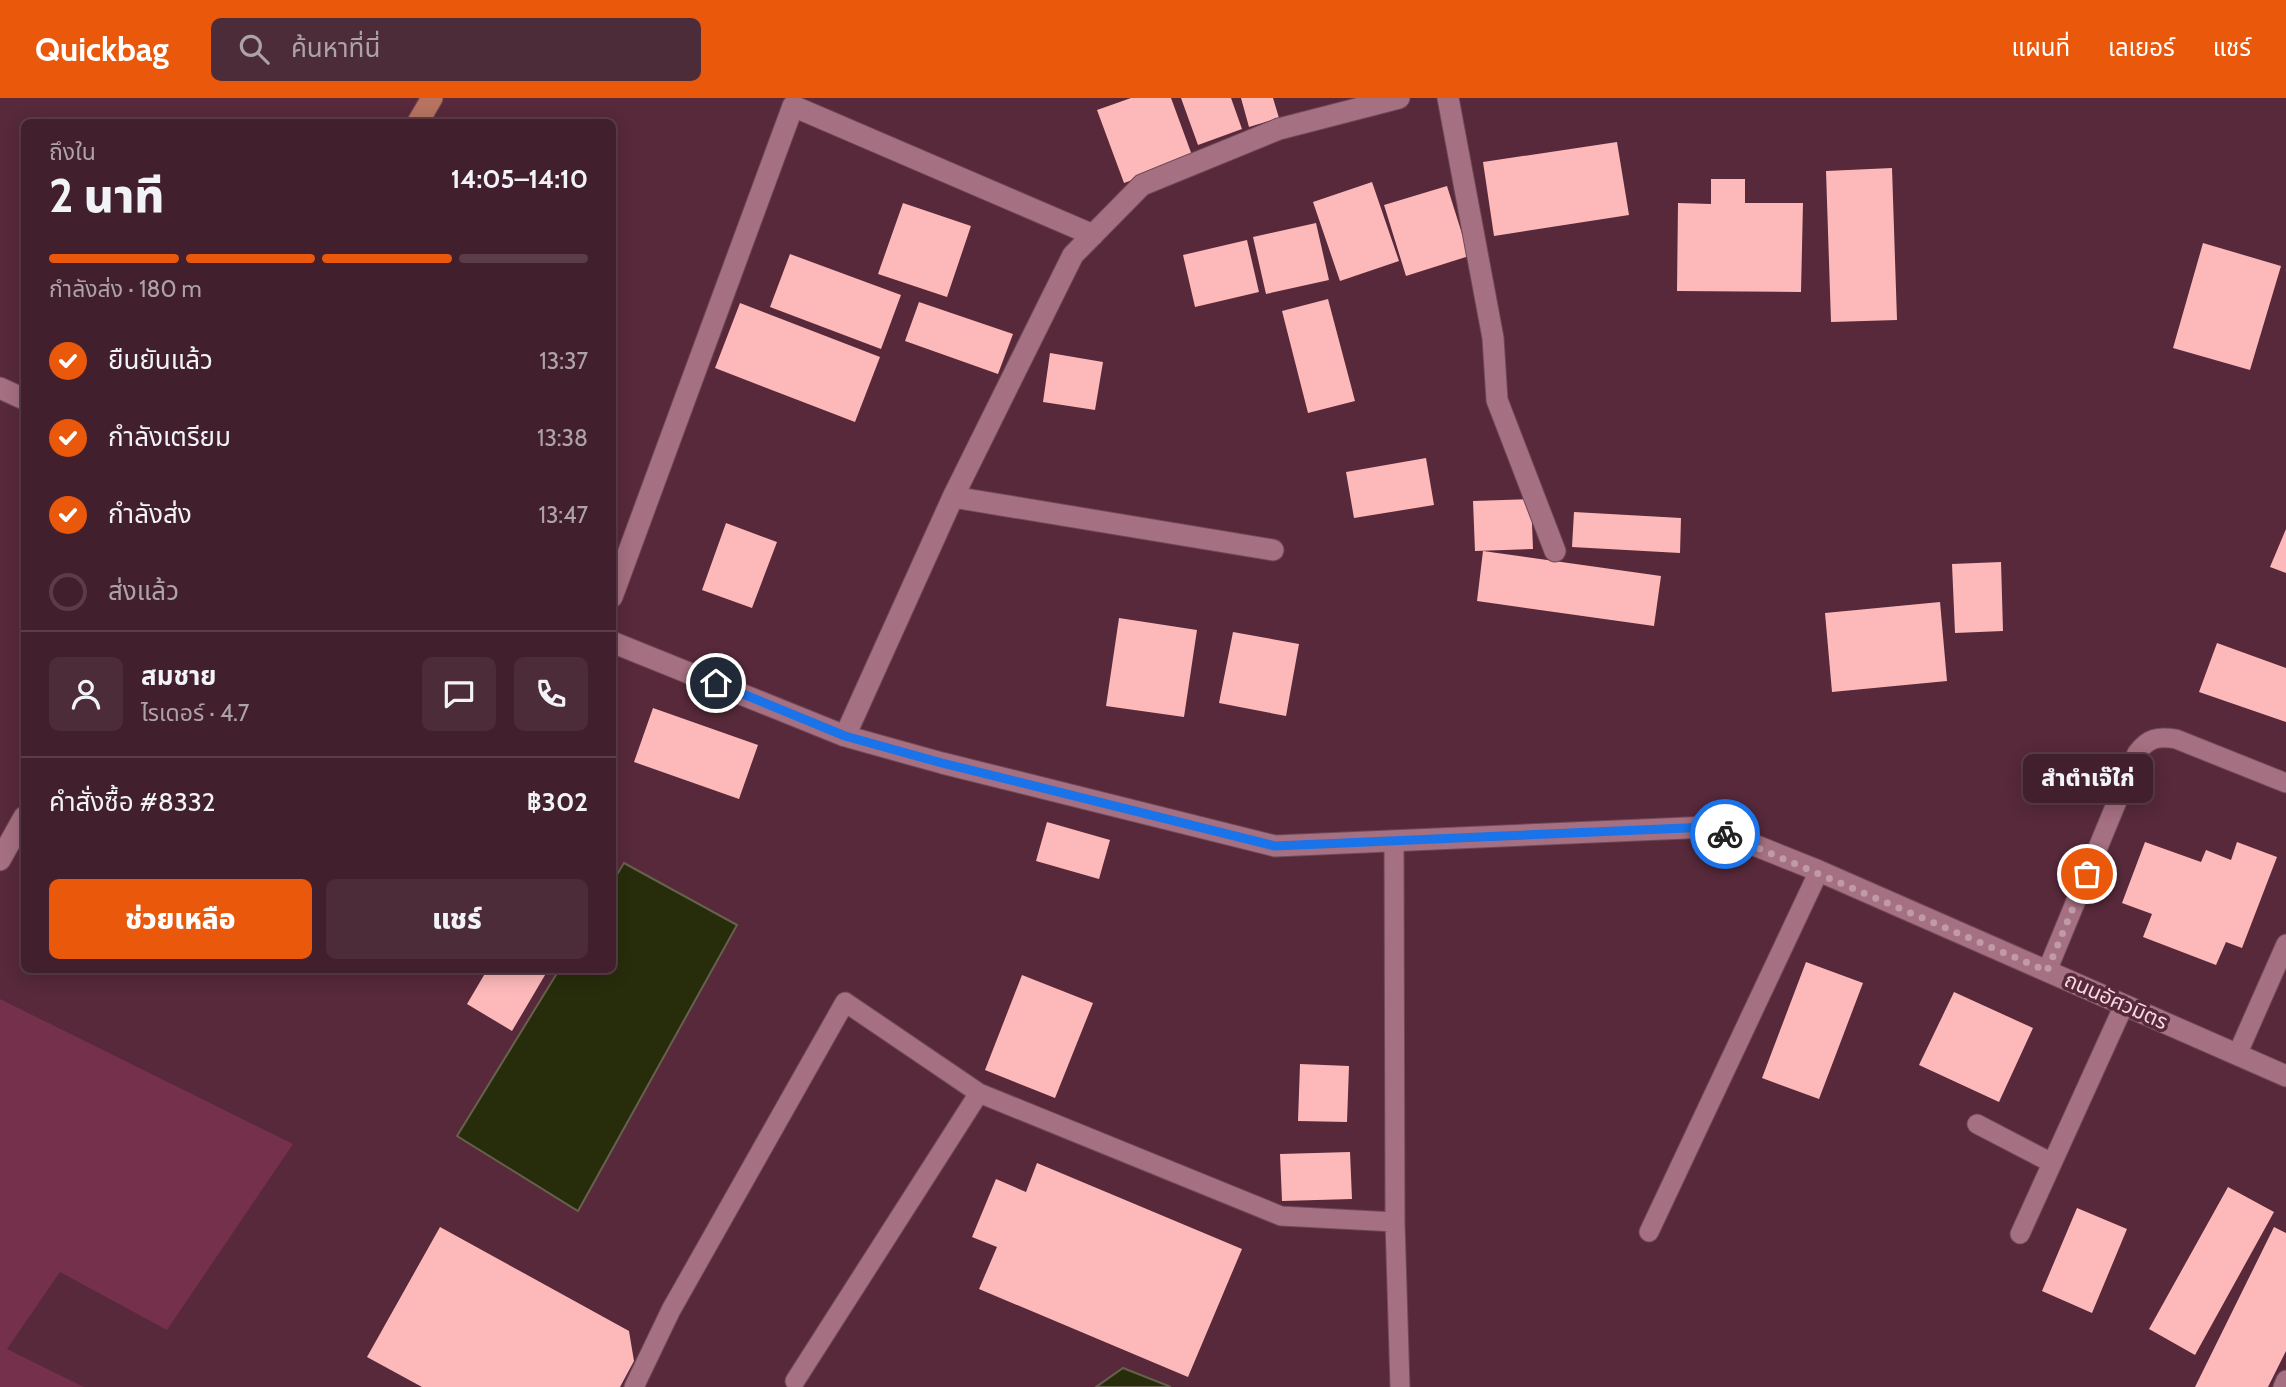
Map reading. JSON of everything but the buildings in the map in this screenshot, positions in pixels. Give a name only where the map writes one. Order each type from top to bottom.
[{"type":"street","points":[[420,119],[432,98]]},
{"type":"street","points":[[845,736],[953,497],[1073,255],[1142,185],[1279,129],[1399,98]]},
{"type":"street","points":[[1448,98],[1493,338],[1497,400],[1555,551]]},
{"type":"street","points":[[616,586],[793,106],[1093,235]]},
{"type":"street","points":[[0,388],[21,398]]},
{"type":"street","points":[[953,497],[1273,550]]},
{"type":"street","name":"ถนนอัศวมิตร","points":[[616,644],[845,736],[942,763],[1275,846],[1709,827],[1819,872],[2286,1076]]},
{"type":"street","points":[[0,860],[21,822]]},
{"type":"lane","points":[[2047,971],[2137,753],[2146,741],[2162,737],[2176,740],[2286,783]]},
{"type":"lane","points":[[1394,841],[1395,1222],[1400,1387]]},
{"type":"lane","points":[[1649,1232],[1819,872]]},
{"type":"lane","points":[[2237,1055],[2286,944]]},
{"type":"lane","points":[[634,1387],[671,1310],[845,1002],[979,1093],[1281,1216],[1395,1222]]},
{"type":"lane","points":[[2020,1234],[2124,1005]]},
{"type":"lane","points":[[794,1381],[979,1093]]},
{"type":"lane","points":[[1977,1124],[2052,1163]]},
{"type":"lane","points":[[2283,1387],[2286,1381]]},
{"type":"shaded area","points":[[624,863],[737,925],[578,1211],[457,1136],[557,973],[616,973],[616,876]]},
{"type":"shaded area","points":[[0,999],[293,1144],[167,1330],[60,1272],[7,1349],[84,1387],[0,1387]]},
{"type":"shaded area","points":[[1123,1368],[1171,1387],[1096,1387]]},
{"type":"way so far","points":[[1725,834],[2047,971],[2087,874]]},
{"type":"place","name":"สำตำเจ๊ใก่","points":[[2087,874]]},
{"type":"route","points":[[716,683],[845,736],[942,763],[1275,846],[1709,827],[1725,834]]}]
